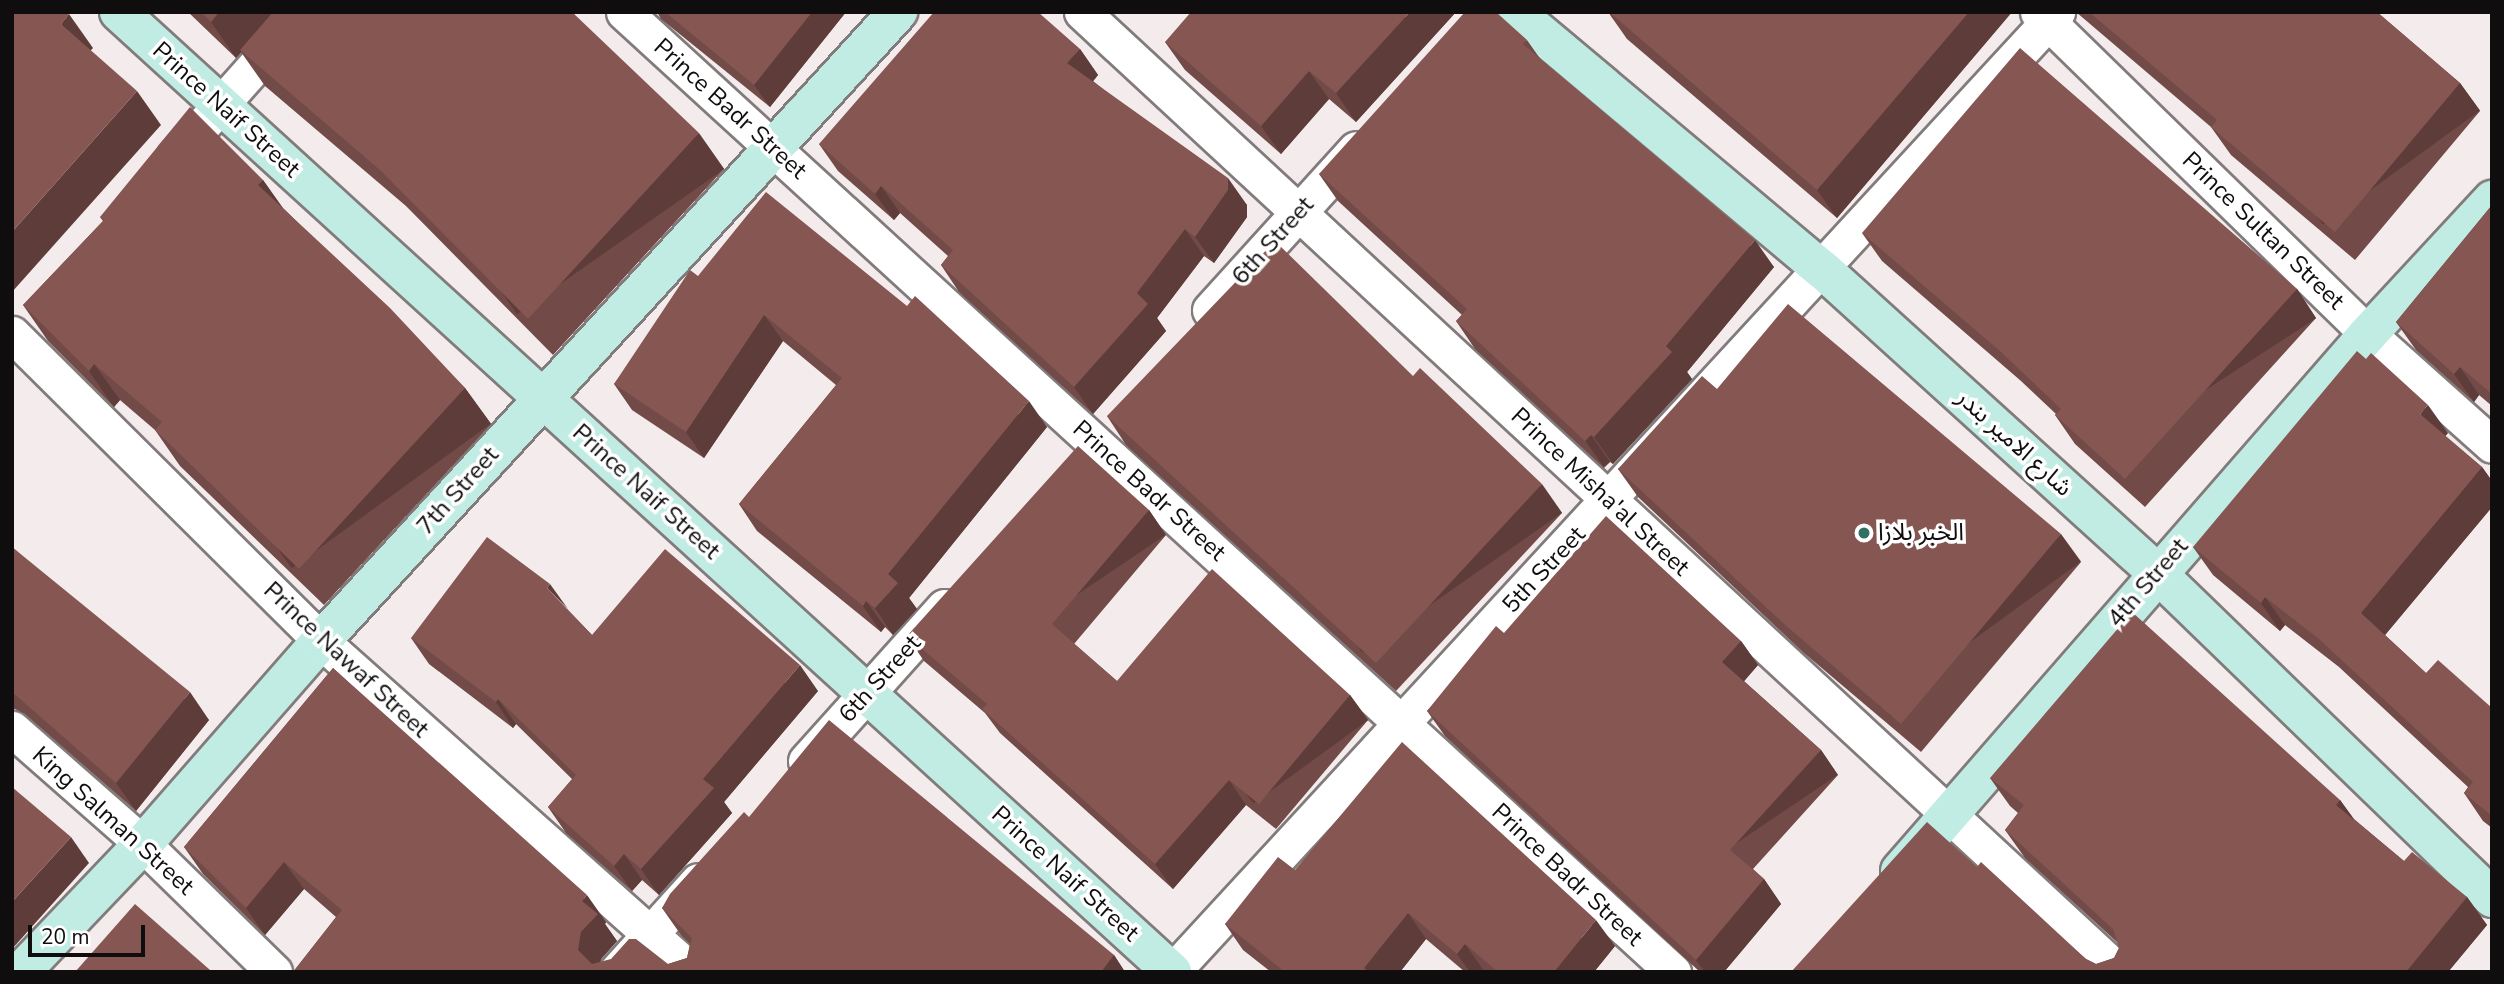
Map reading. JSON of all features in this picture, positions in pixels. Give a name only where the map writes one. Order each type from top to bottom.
[{"type":"street","name":"Prince Naif Street","points":[[119,12],[1172,972]]},
{"type":"street","points":[[149,186],[303,12]]},
{"type":"street","name":"Prince Badr Street","points":[[624,12],[773,148],[1103,430],[1402,723],[1673,972]]},
{"type":"street","name":"7th Street","points":[[21,972],[143,844],[321,640],[898,12]]},
{"type":"street","name":"Prince Misha'al Street","points":[[1082,12],[2119,972]]},
{"type":"street","name":"شارع الامير بندر","points":[[1515,12],[1823,270],[2157,573],[2492,898]]},
{"type":"street","name":"5th Street","points":[[1172,972],[1823,270],[2048,16]]},
{"type":"street","name":"Prince Sultan Street","points":[[2048,16],[2368,334],[2492,445]]},
{"type":"street","name":"6th Street","points":[[1187,337],[1381,122]]},
{"type":"street","name":"4th Street","points":[[1875,899],[2157,573],[2368,334],[2492,200]]},
{"type":"street","name":"Prince Nawaf Street","points":[[19,334],[321,640],[692,972]]},
{"type":"street","points":[[1066,471],[1103,430]]},
{"type":"street","name":"6th Street","points":[[785,784],[967,582]]},
{"type":"street","name":"King Salman Street","points":[[12,729],[143,844],[274,972]]},
{"type":"street","points":[[617,972],[722,855]]},
{"type":"building","points":[[12,12],[67,12],[69,14],[61,24],[137,91],[12,232]]},
{"type":"building","points":[[201,12],[219,12],[211,22]]},
{"type":"building","points":[[273,12],[572,12],[699,133],[528,319],[380,170],[240,50]]},
{"type":"building","points":[[665,12],[812,12],[754,85]]},
{"type":"building","points":[[934,12],[1038,12],[1080,49],[1067,63],[1228,178],[1228,190],[1195,237],[1185,229],[1137,293],[1148,304],[1074,387],[941,265],[953,250],[881,186],[875,194],[819,144]]},
{"type":"building","points":[[1191,12],[1410,12],[1336,93],[1309,71],[1261,126],[1165,42]]},
{"type":"building","points":[[1465,12],[1496,12],[1527,40],[1523,44],[1755,240],[1666,346],[1672,352],[1594,437],[1591,435],[1585,441],[1456,321],[1467,309],[1319,174]]},
{"type":"building","points":[[1609,12],[1969,12],[1817,190]]},
{"type":"building","points":[[2089,12],[2377,12],[2460,83],[2335,232],[2211,127],[2217,120]]},
{"type":"building","points":[[2020,48],[2297,289],[2125,479],[2055,415],[2061,409],[2001,352],[1862,233]]},
{"type":"building","points":[[190,107],[263,180],[258,185],[390,308],[465,388],[299,569],[155,430],[162,422],[94,364],[89,371],[23,305],[104,220],[100,217]]},
{"type":"building","points":[[766,192],[907,306],[915,296],[1029,401],[888,574],[898,583],[875,608],[866,601],[863,606],[739,504],[842,378],[764,315],[686,432],[614,384],[690,270],[698,276]]},
{"type":"building","points":[[2492,205],[2492,394],[2460,367],[2454,374],[2396,322]]},
{"type":"building","points":[[1275,241],[1413,376],[1420,368],[1542,484],[1376,663],[1107,416]]},
{"type":"building","name":"الخبر بلازا","points":[[1788,304],[2061,534],[1901,724],[1784,624],[1618,469],[1702,376],[1717,389]]},
{"type":"building","points":[[2357,351],[2366,359],[2371,353],[2428,405],[2420,414],[2482,467],[2361,613],[2426,673],[2438,660],[2492,708],[2492,816],[2464,793],[2473,782],[2319,639],[2265,597],[2261,603],[2193,547]]},
{"type":"building","points":[[1078,446],[1149,510],[1052,624],[1117,681],[1212,569],[1350,695],[1259,804],[1229,780],[1155,864],[982,709],[987,704],[907,636]]},
{"type":"building","points":[[1606,516],[1741,641],[1722,662],[1821,750],[1730,850],[1764,879],[1696,960],[1427,711],[1496,626],[1504,633]]},
{"type":"building","points":[[487,537],[550,584],[547,588],[592,635],[665,549],[800,665],[703,779],[714,788],[641,869],[624,854],[614,866],[548,807],[576,775],[498,699],[496,702],[411,638]]},
{"type":"building","points":[[12,547],[190,692],[116,783],[12,692]]},
{"type":"building","points":[[2132,612],[2340,800],[2336,805],[2404,861],[2412,852],[2467,897],[2406,972],[1791,972],[1927,822],[1977,867],[1981,862],[2086,959],[2096,964],[2114,958],[2119,948],[2113,929],[2005,830],[2024,805],[1990,778]]},
{"type":"building","points":[[333,668],[587,895],[582,901],[598,914],[581,932],[578,950],[592,964],[611,959],[629,939],[636,939],[668,964],[687,958],[692,938],[662,908],[670,894],[744,812],[749,817],[829,720],[1114,955],[1101,972],[293,972],[342,910],[284,862],[246,908],[184,847]]},
{"type":"building","points":[[1402,742],[1596,920],[1554,972],[1498,972],[1465,944],[1457,954],[1408,913],[1364,968],[1369,972],[1285,972],[1225,924],[1278,857],[1295,870]]},
{"type":"building","points":[[12,787],[71,837],[12,902]]},
{"type":"building","points":[[135,904],[210,970],[75,972]]},
{"type":"place","name":"الخبر بلازا","points":[[1864,533]]}]
